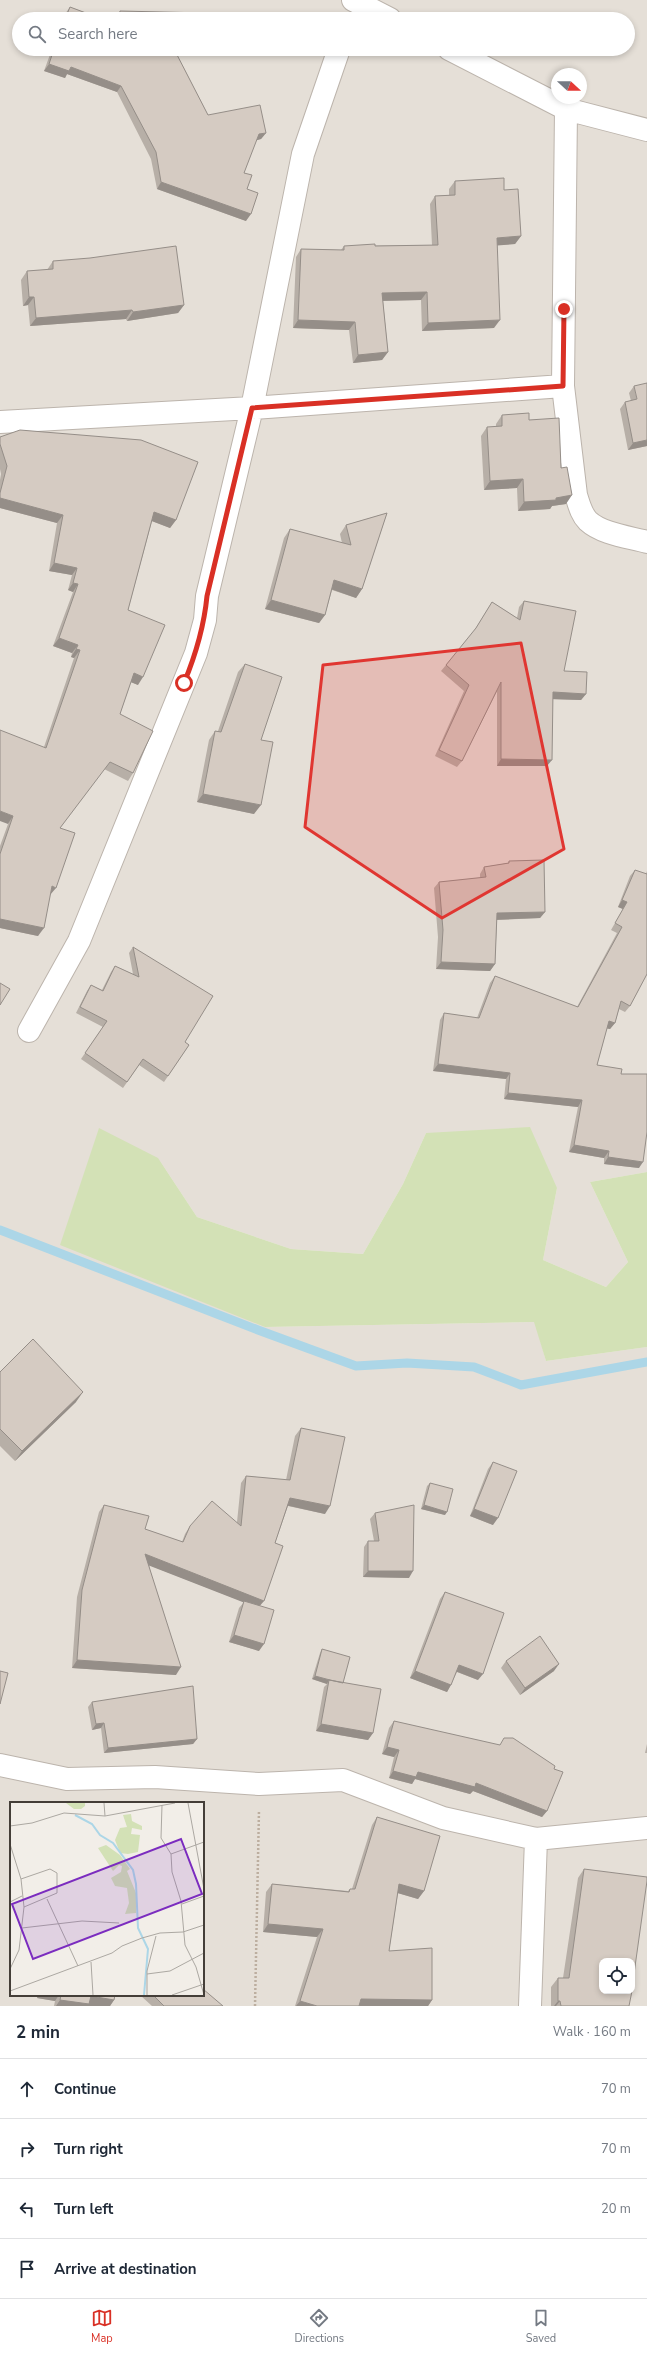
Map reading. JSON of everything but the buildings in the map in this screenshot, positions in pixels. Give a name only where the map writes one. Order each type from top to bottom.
[{"type":"street","points":[[355,7],[370,12]]},
{"type":"street","points":[[29,1031],[79,941],[196,653],[205,620],[207,596],[252,408],[303,154],[337,56]]},
{"type":"street","points":[[462,56],[566,109],[647,130]]},
{"type":"street","points":[[566,109],[563,386],[576,495],[581,511],[588,520],[602,529],[647,542]]},
{"type":"street","points":[[0,422],[252,408],[563,386]]},
{"type":"street","points":[[0,1765],[67,1779],[155,1777],[259,1784],[343,1780],[443,1818],[536,1839],[647,1828]]},
{"type":"street","points":[[530,2006],[536,1839]]},
{"type":"path","points":[[255,2006],[259,1784]]},
{"type":"highlighted area","points":[[521,643],[564,849],[442,918],[305,827],[323,665]]},
{"type":"shaded area","points":[[0,0],[647,0],[647,1172],[590,1182],[628,1262],[606,1287],[543,1260],[557,1188],[426,1133],[403,1184],[363,1254],[291,1249],[197,1217],[158,1158],[265,1327],[535,1322],[546,1361],[647,1347],[647,2006],[0,2006]]},
{"type":"green space","points":[[530,1127],[557,1188],[543,1260],[606,1287],[628,1262],[590,1182],[647,1172],[647,1347],[546,1361],[534,1322],[265,1327],[60,1245],[99,1128],[158,1158],[197,1217],[291,1249],[363,1254],[403,1184],[426,1133]]},
{"type":"waterway","points":[[0,1230],[258,1330],[356,1366],[407,1363],[474,1367],[521,1385],[647,1362]]},
{"type":"route","points":[[184,683],[196,653],[205,620],[207,596],[252,408],[563,386],[564,309]]}]
